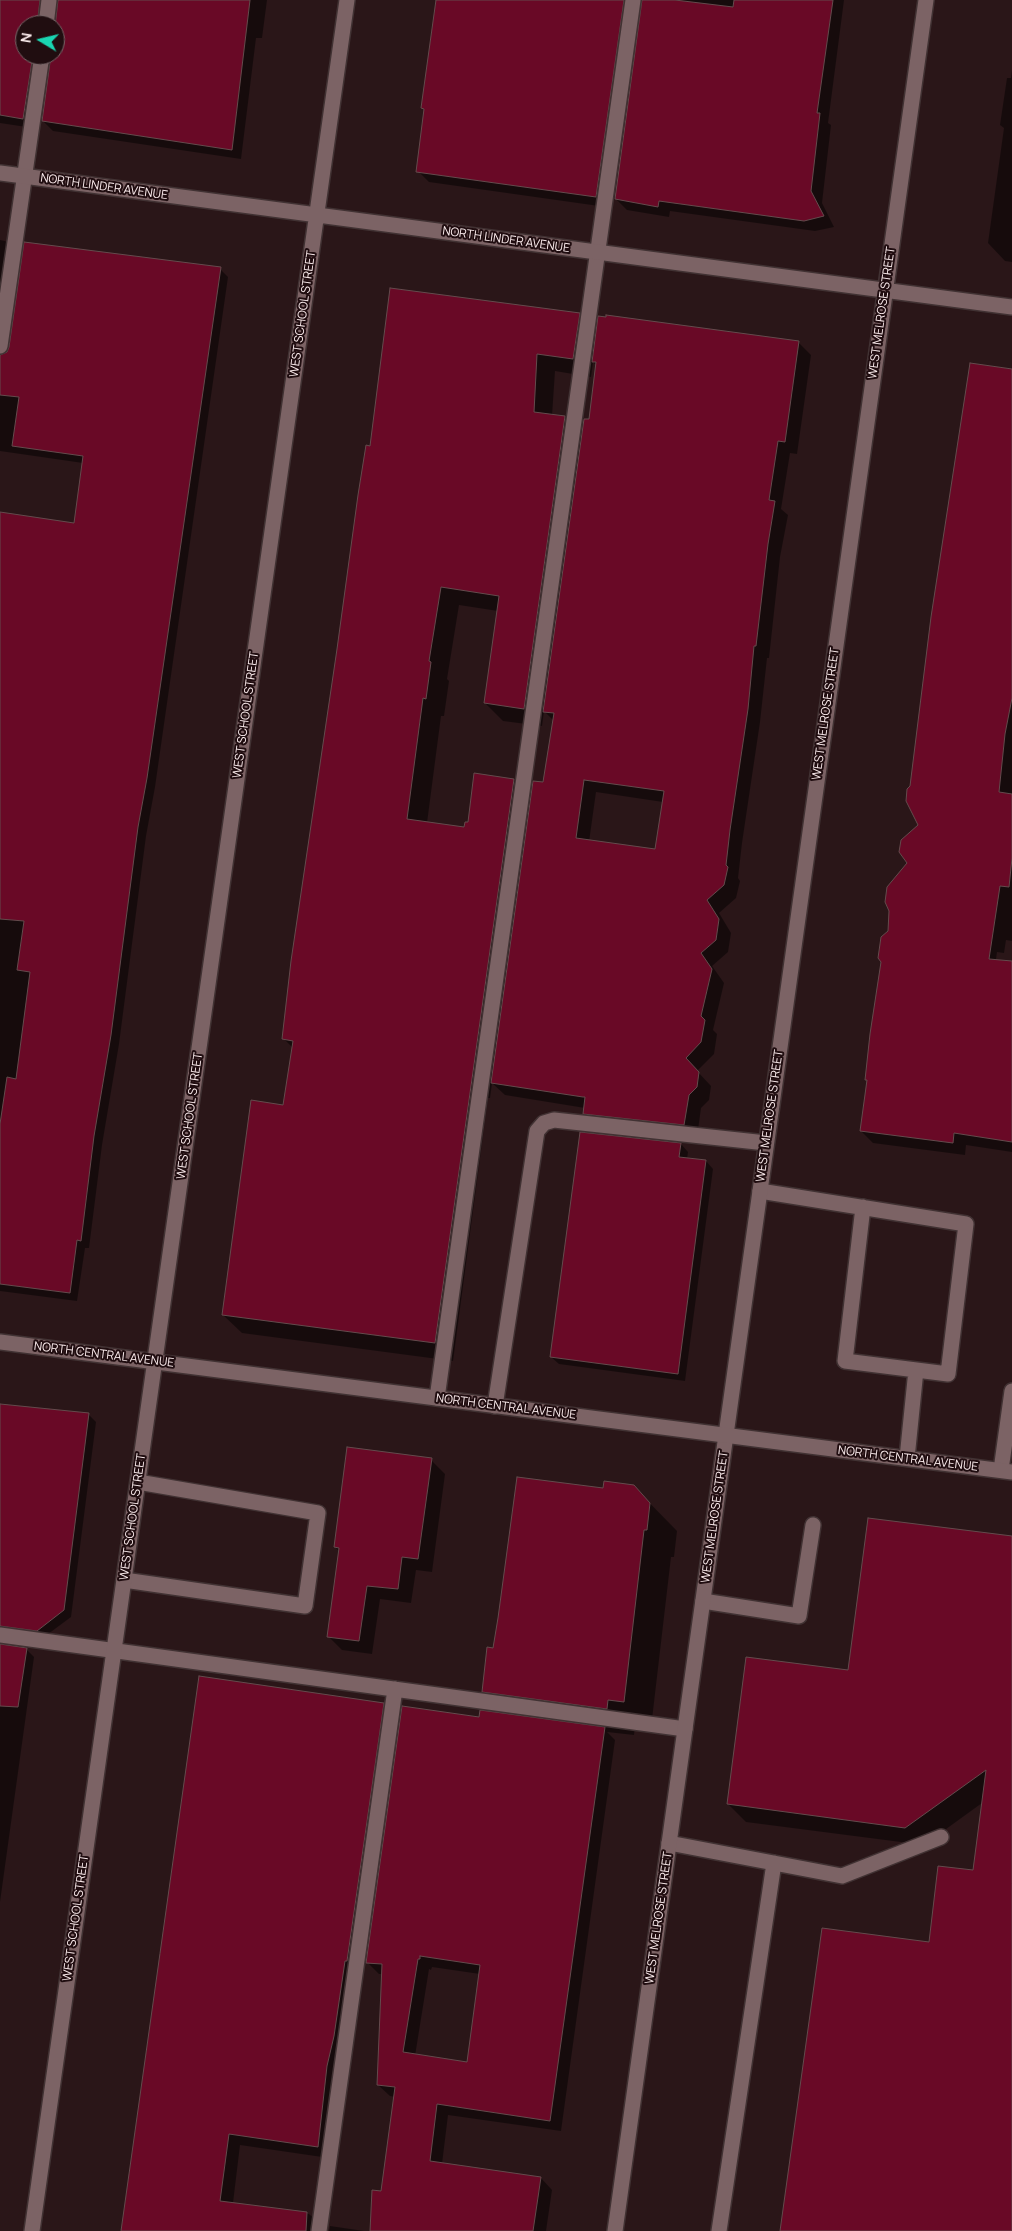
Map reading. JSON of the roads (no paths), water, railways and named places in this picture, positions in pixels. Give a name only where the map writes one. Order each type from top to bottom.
[{"type":"street","points":[[48,15],[50,0]]},
{"type":"street","name":"WEST SCHOOL STREET","points":[[32,2231],[347,0]]},
{"type":"street","points":[[437,1398],[633,0]]},
{"type":"street","name":"WEST MELROSE STREET","points":[[615,2231],[926,0]]},
{"type":"street","points":[[0,346],[41,65]]},
{"type":"street","name":"NORTH LINDER AVENUE","points":[[0,173],[1012,307]]},
{"type":"street","points":[[495,1406],[537,1131],[544,1123],[554,1120],[766,1143]]},
{"type":"street","points":[[760,1191],[863,1207],[966,1224],[948,1374],[845,1361],[863,1207]]},
{"type":"street","name":"NORTH CENTRAL AVENUE","points":[[0,1342],[1007,1471]]},
{"type":"street","points":[[907,1458],[916,1370]]},
{"type":"street","points":[[1007,1471],[1012,1391]]},
{"type":"street","points":[[124,1580],[305,1606],[318,1513],[138,1482]]},
{"type":"street","points":[[703,1602],[800,1616],[813,1525]]},
{"type":"street","points":[[0,1635],[685,1729]]},
{"type":"street","points":[[319,2231],[395,1689]]},
{"type":"street","points":[[669,1843],[842,1876],[941,1837]]},
{"type":"street","points":[[719,2231],[774,1863]]}]
